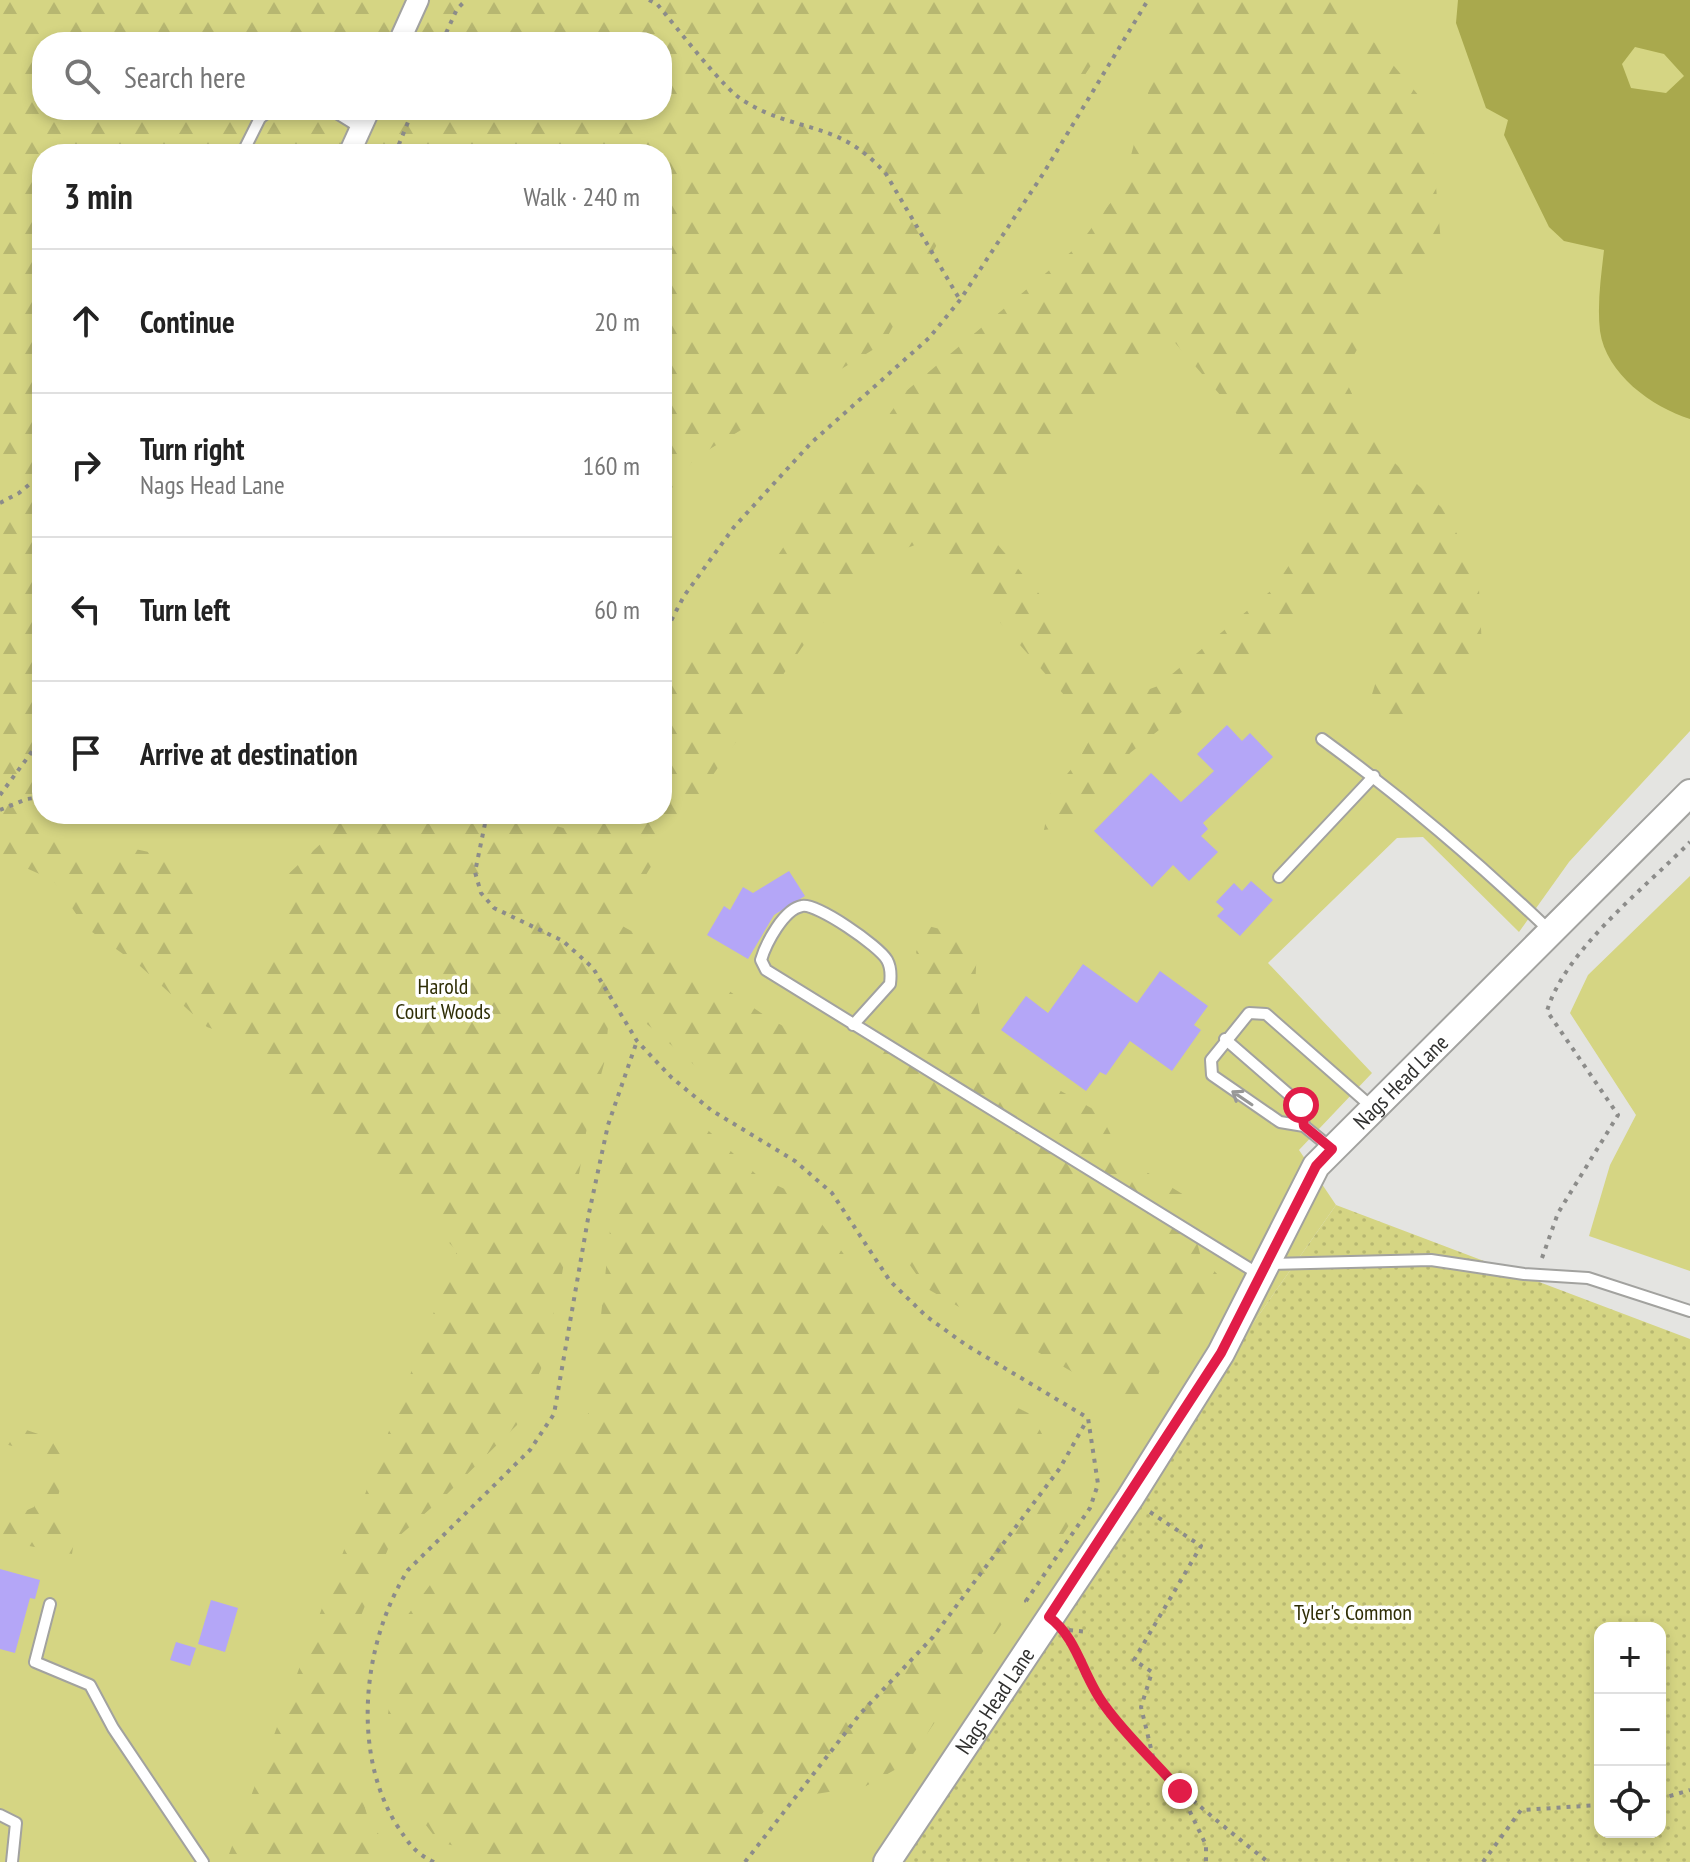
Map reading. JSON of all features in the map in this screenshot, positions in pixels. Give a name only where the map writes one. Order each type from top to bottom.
[{"type":"street","points":[[402,32],[411,3]]},
{"type":"street","points":[[354,144],[365,120]]},
{"type":"street","name":"Nags Head Lane","points":[[887,1862],[1058,1623],[1130,1498],[1221,1353],[1316,1166],[1690,793]]},
{"type":"lane","points":[[247,144],[259,120]]},
{"type":"lane","points":[[1322,739],[1374,776],[1480,864],[1551,932]]},
{"type":"lane","points":[[1279,877],[1374,776]]},
{"type":"lane","points":[[853,1025],[890,984],[889,964],[878,950],[821,910],[803,905],[794,909],[765,948],[761,960],[763,968],[853,1025],[1264,1270],[1431,1260],[1535,1275],[1588,1278],[1690,1311]]},
{"type":"lane","points":[[1332,1149],[1304,1126],[1280,1122],[1212,1075],[1211,1060],[1249,1013],[1266,1014],[1374,1109]]},
{"type":"lane","points":[[1225,1039],[1301,1105],[1304,1126]]},
{"type":"lane","points":[[50,1604],[35,1662],[90,1685],[113,1728],[203,1862]]},
{"type":"lane","points":[[0,1815],[16,1823],[12,1862]]},
{"type":"path","points":[[447,32],[457,9],[466,0]]},
{"type":"path","points":[[649,0],[657,4],[742,101],[857,144],[873,159],[886,174],[960,300]]},
{"type":"path","points":[[672,619],[684,596],[734,527],[811,443],[929,338],[960,300],[1043,174],[1148,0]]},
{"type":"path","points":[[399,144],[409,120]]},
{"type":"path","points":[[0,503],[32,482]]},
{"type":"path","points":[[0,795],[32,752]]},
{"type":"path","points":[[0,810],[32,798]]},
{"type":"path","points":[[485,824],[475,872],[481,893],[494,908],[563,941],[593,968],[637,1041],[671,1077],[711,1110],[795,1161],[832,1193],[890,1281],[926,1316],[966,1345],[1088,1418]]},
{"type":"path","points":[[1535,1275],[1558,1213],[1618,1115],[1547,1011],[1555,984],[1578,955],[1690,842]]},
{"type":"path","points":[[434,1862],[415,1853],[387,1808],[369,1744],[367,1714],[383,1622],[394,1593],[408,1570],[530,1450],[554,1414],[608,1125],[637,1041]]},
{"type":"path","points":[[1088,1418],[1098,1484],[1090,1508],[1026,1601],[1058,1623],[1089,1632]]},
{"type":"path","points":[[745,1862],[860,1714],[933,1637],[1060,1468],[1088,1418]]},
{"type":"path","points":[[1130,1498],[1201,1546],[1134,1660],[1152,1672],[1141,1707],[1154,1763]]},
{"type":"path","points":[[1058,1623],[1084,1675],[1105,1707],[1154,1763],[1180,1791],[1268,1862]]},
{"type":"path","points":[[1666,1797],[1690,1790]]},
{"type":"path","points":[[1180,1791],[1206,1845],[1206,1862]]},
{"type":"path","points":[[1483,1862],[1521,1810],[1594,1805]]},
{"type":"green space","name":"Harold Court Woods","points":[[0,0],[1690,0],[1690,731],[1569,862],[1519,932],[1423,837],[1397,838],[1268,963],[1372,1073],[1299,1150],[1336,1205],[1117,1517],[1126,1862],[0,1862]]},
{"type":"green space","name":"Harold Court Woods","points":[[0,0],[1134,0],[1056,119],[948,224],[884,343],[695,458],[672,488],[672,144],[32,144],[32,824],[61,824],[60,838],[87,860],[135,849],[190,861],[207,883],[194,919],[193,956],[239,987],[268,951],[291,933],[283,879],[329,836],[334,824],[549,824],[567,829],[572,824],[672,824],[672,683],[750,597],[803,518],[853,466],[905,392],[1078,246],[1123,186],[1145,102],[1179,0],[1339,0],[1429,108],[1442,254],[1376,315],[1343,375],[1377,446],[1441,507],[1478,569],[1482,648],[1391,735],[1368,707],[1389,640],[1390,605],[1375,576],[1342,570],[1286,629],[1130,753],[1086,824],[1044,830],[1051,793],[1078,761],[1095,730],[976,595],[920,543],[889,555],[810,636],[664,845],[617,923],[687,962],[770,1019],[847,1060],[891,1020],[933,996],[916,952],[928,926],[964,935],[977,946],[975,989],[984,1036],[1012,1073],[1059,1090],[1100,1113],[1122,1157],[1184,1195],[1201,1257],[1218,1275],[1207,1305],[1172,1339],[1152,1391],[1123,1401],[926,1288],[853,1184],[707,1076],[640,1018],[613,973],[605,1060],[587,1127],[561,1280],[541,1369],[517,1425],[446,1495],[390,1544],[356,1628],[346,1744],[368,1818],[397,1862],[226,1862],[457,1251],[258,1045],[207,1027],[140,966],[85,927],[53,880],[26,868],[0,881],[0,510],[26,506],[24,480],[0,469]],"holes":[[[1164,330],[1323,514],[1274,588],[1158,686],[1136,694],[1105,672],[977,520]]]},
{"type":"green space","points":[[1690,876],[1690,1271],[1589,1236],[1610,1165],[1636,1115],[1570,1013],[1588,975]]},
{"type":"green space","points":[[669,1114],[699,1122],[759,1177],[802,1197],[895,1324],[980,1389],[1032,1415],[1072,1491],[1070,1524],[907,1763],[866,1786],[772,1801],[725,1862],[519,1862],[439,1842],[405,1798],[386,1728],[401,1624],[459,1546],[529,1486],[591,1410],[615,1183],[640,1133]]},
{"type":"green space","name":"Tyler's Common","points":[[1336,1205],[1690,1339],[1690,1862],[896,1862],[1117,1517]]},
{"type":"green space","points":[[0,1421],[50,1438],[67,1466],[55,1506],[74,1540],[72,1554],[24,1545],[0,1553],[0,1522],[34,1507],[41,1477],[29,1450],[0,1443]]},
{"type":"shaded area","points":[[1458,0],[1690,0],[1690,419],[1646,397],[1621,375],[1611,361],[1604,347],[1599,321],[1604,250],[1564,241],[1549,227],[1504,135],[1508,120],[1486,108],[1456,23]],"holes":[[[1635,47],[1664,54],[1684,76],[1666,93],[1631,88],[1622,64]]]},
{"type":"building","points":[[1227,725],[1242,741],[1250,733],[1273,757],[1203,823],[1208,829],[1201,836],[1218,852],[1189,881],[1173,865],[1152,887],[1094,831],[1151,773],[1181,802],[1214,771],[1197,754]]},
{"type":"building","points":[[789,871],[805,896],[774,915],[748,959],[707,935],[724,906],[730,910],[743,887],[753,893]]},
{"type":"building","points":[[1251,881],[1273,900],[1240,936],[1217,916],[1224,909],[1216,902],[1234,883],[1242,891]]},
{"type":"building","points":[[1083,964],[1137,1003],[1160,971],[1208,1006],[1194,1025],[1201,1030],[1172,1071],[1130,1041],[1106,1075],[1100,1072],[1086,1091],[1001,1030],[1026,996],[1048,1013]]},
{"type":"building","points":[[0,1569],[40,1580],[35,1599],[30,1598],[15,1653],[0,1649]]},
{"type":"building","points":[[211,1600],[238,1608],[225,1652],[198,1644]]},
{"type":"building","points":[[176,1642],[196,1648],[190,1666],[170,1660]]},
{"type":"route","points":[[1180,1791],[1105,1707],[1084,1675],[1066,1629],[1049,1617],[1130,1498],[1221,1353],[1316,1166],[1332,1149],[1304,1126],[1305,1112],[1301,1105]]}]
